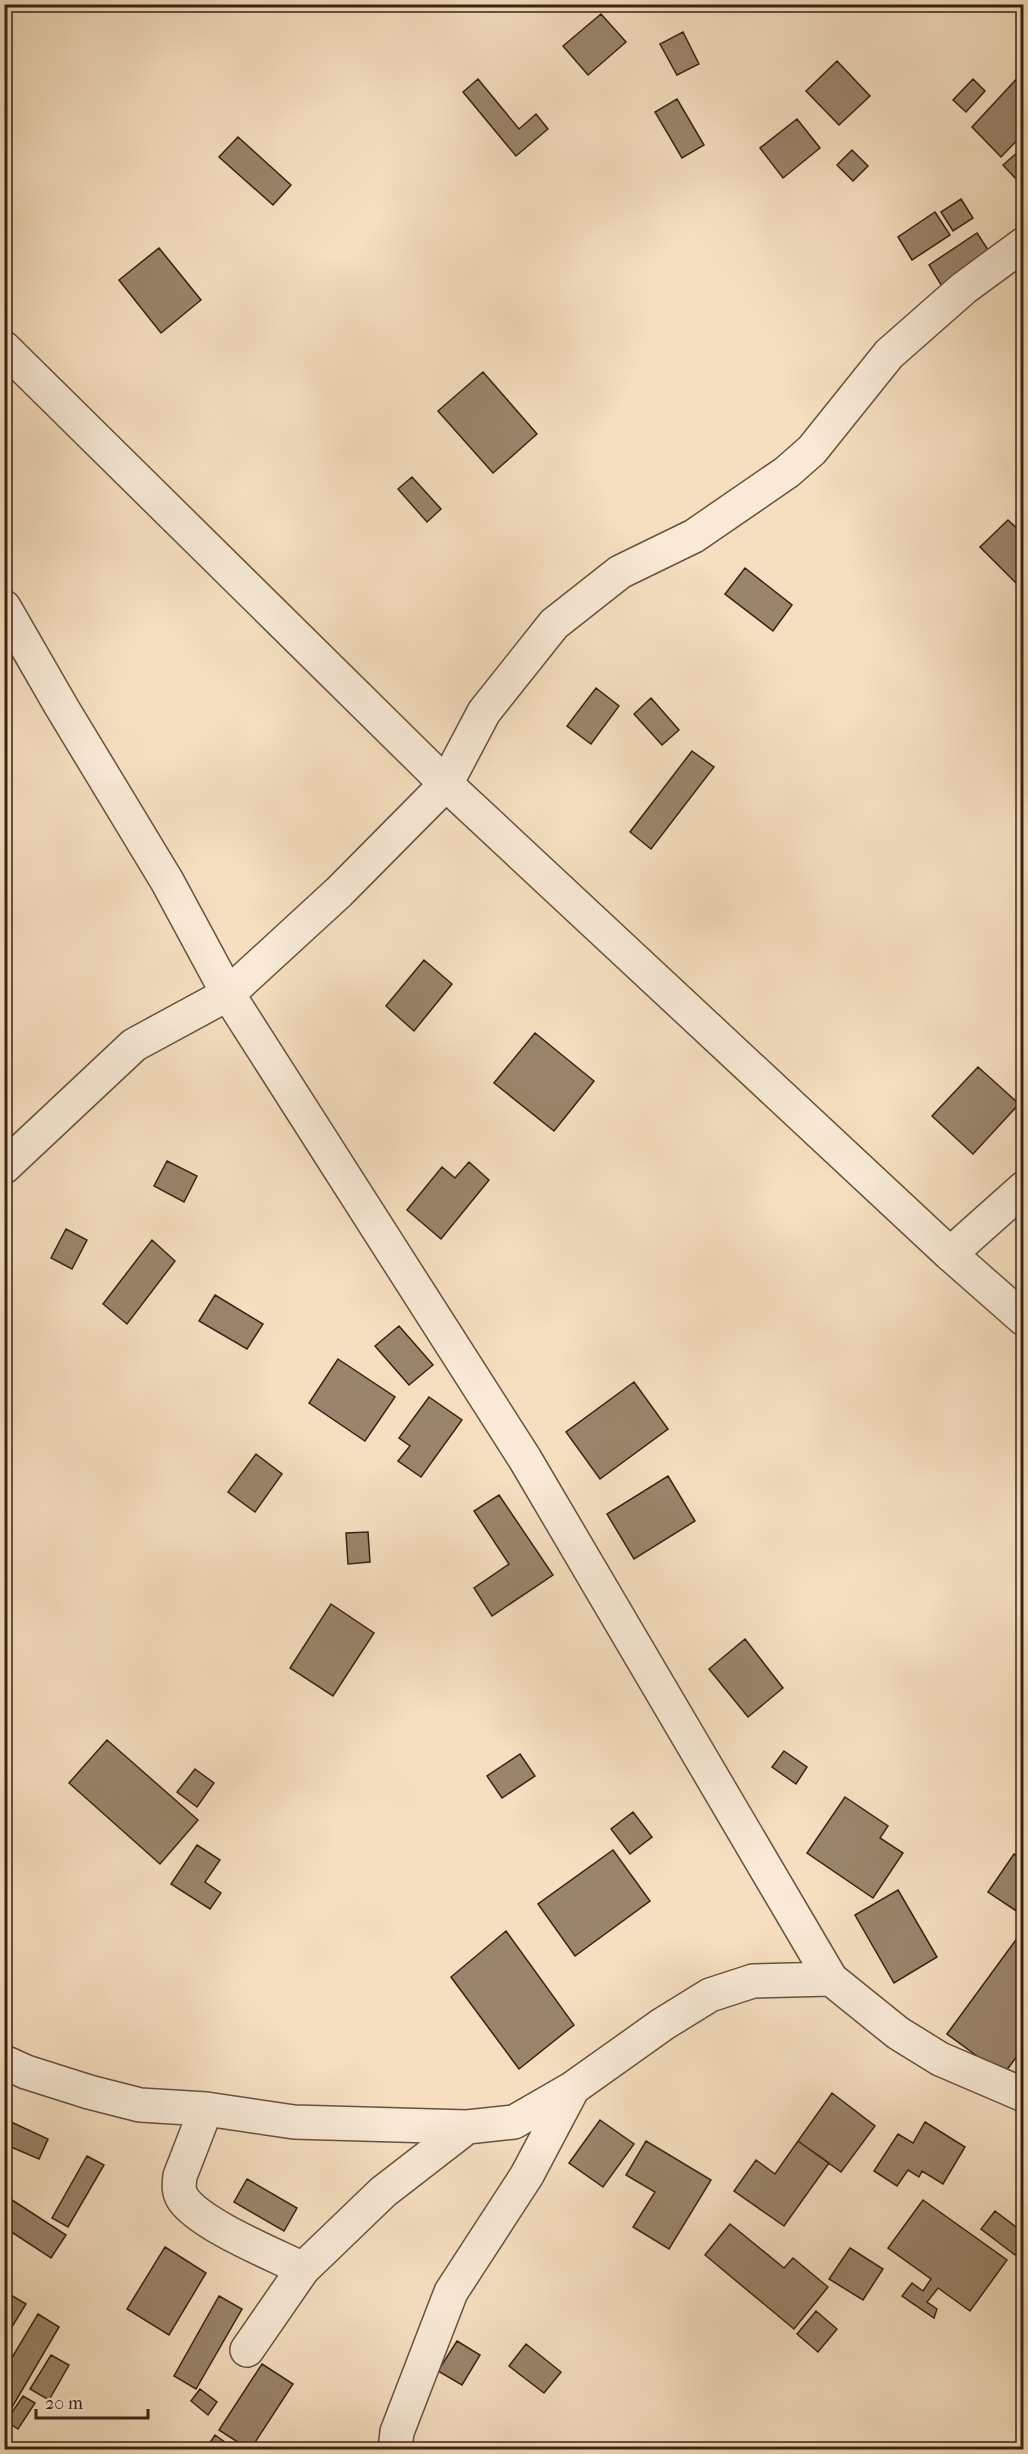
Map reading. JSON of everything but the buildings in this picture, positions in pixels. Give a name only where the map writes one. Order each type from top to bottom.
[{"type":"street","points":[[4,1167],[134,1045],[228,994],[339,891],[446,784],[483,712],[554,624],[620,572],[693,536],[787,472],[812,450],[890,354],[964,288],[1023,244]]},
{"type":"street","points":[[4,348],[446,784],[950,1254],[1023,1319]]},
{"type":"street","points":[[4,607],[167,881],[228,994],[525,1459],[831,1979],[898,2032],[940,2059],[1023,2095]]},
{"type":"street","points":[[950,1254],[1023,1188]]},
{"type":"street","points":[[4,2062],[26,2072],[140,2105],[206,2109],[294,2122],[467,2127],[514,2122],[573,2088],[663,2024],[710,1995],[753,1981],[831,1979]]},
{"type":"street","points":[[395,2450],[397,2432],[451,2292],[527,2175],[573,2088]]},
{"type":"street","points":[[206,2109],[180,2176],[179,2188],[183,2199],[212,2223],[303,2269]]},
{"type":"street","points":[[247,2350],[303,2269],[383,2192],[467,2127]]}]
